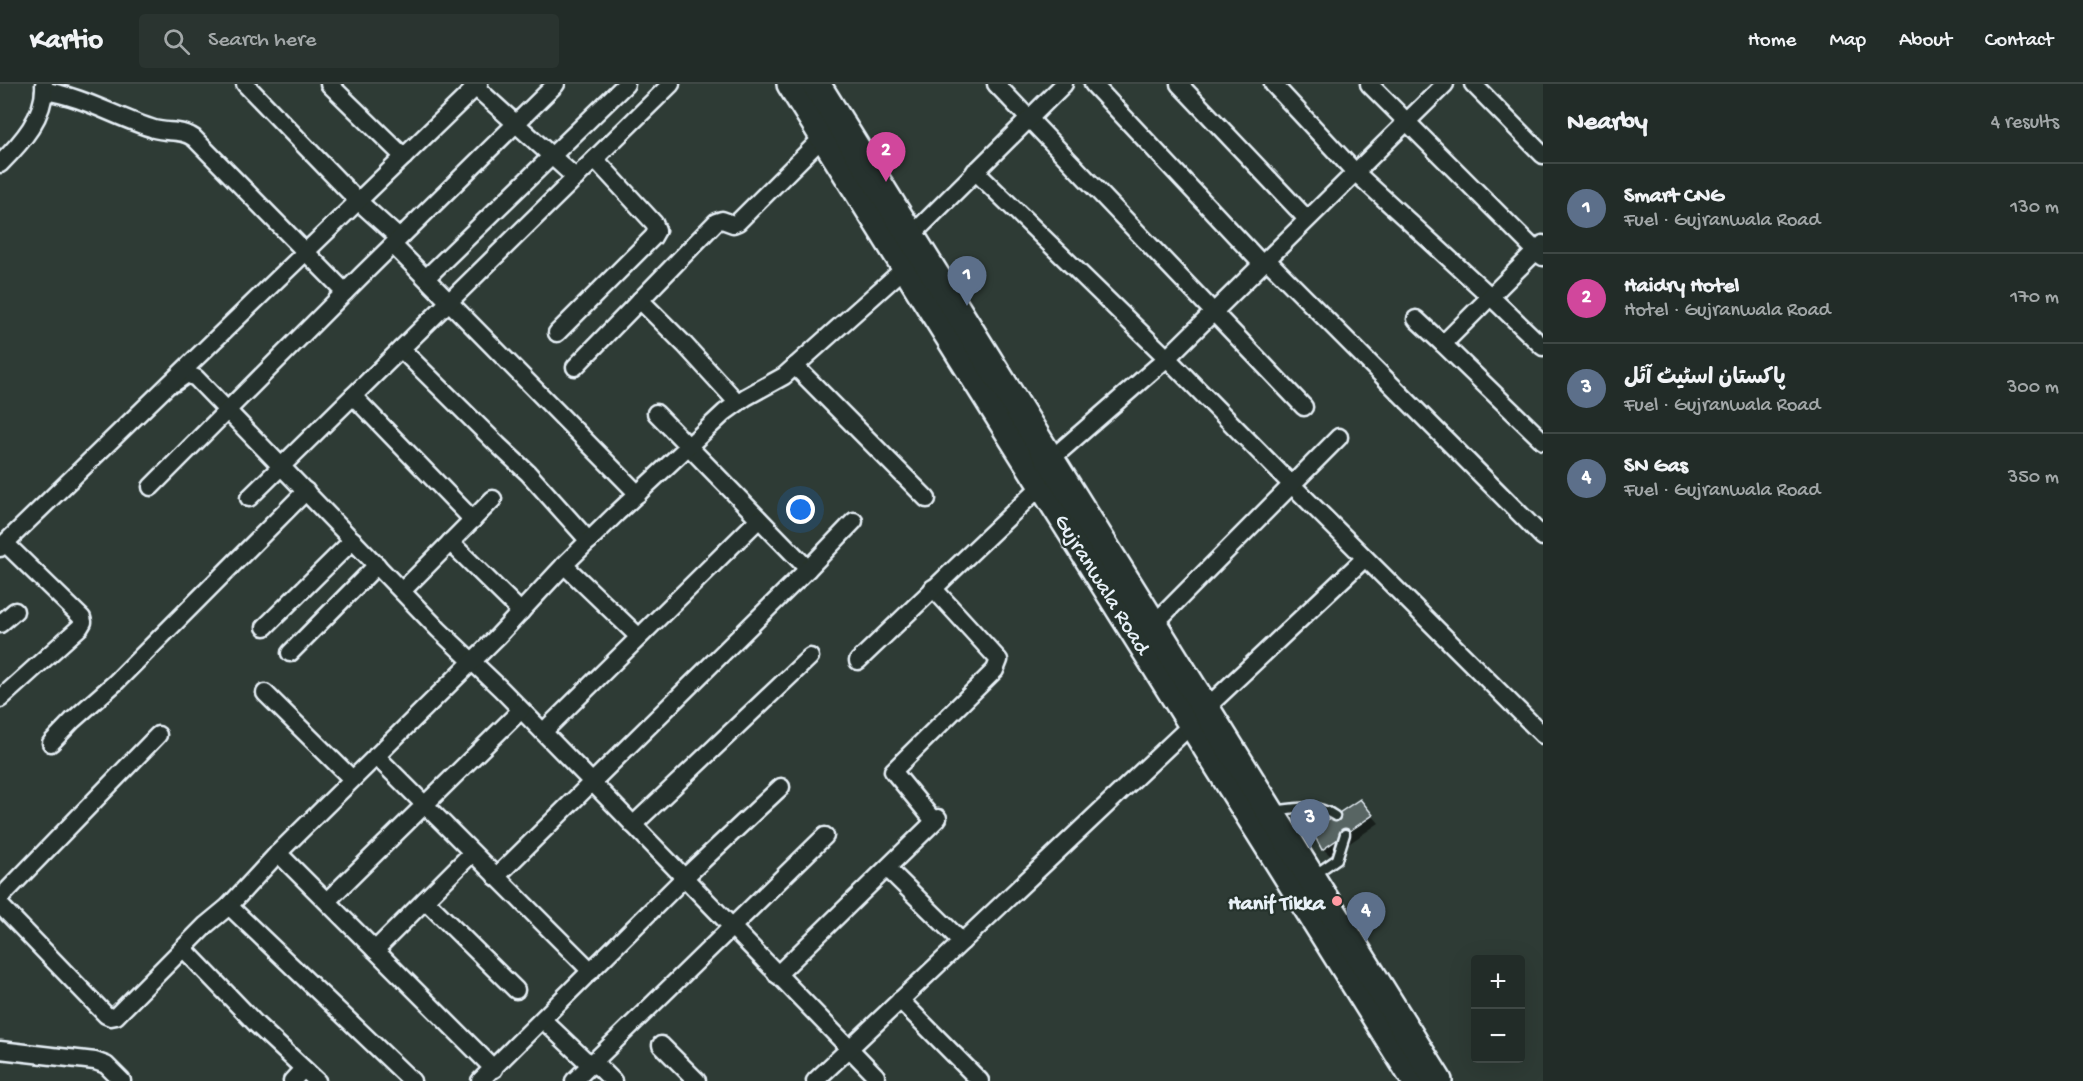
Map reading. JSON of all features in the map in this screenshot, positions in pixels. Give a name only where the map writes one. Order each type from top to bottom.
[{"type":"highway","name":"Gujranwala Road","points":[[791,84],[906,267],[1153,625],[1199,716],[1270,812],[1303,882],[1416,1081]]},
{"type":"highway","name":"Gujranwala Road","points":[[816,84],[910,236],[1046,473],[1303,882],[1438,1081]]},
{"type":"street","points":[[245,84],[396,241],[427,278],[638,494]]},
{"type":"street","points":[[329,84],[404,157]]},
{"type":"street","points":[[151,487],[556,84]]},
{"type":"street","points":[[427,278],[626,84]]},
{"type":"street","points":[[249,498],[671,84]]},
{"type":"street","points":[[996,84],[1304,407]]},
{"type":"street","points":[[910,236],[1064,84]]},
{"type":"street","points":[[1093,84],[1264,262],[1543,537]]},
{"type":"street","points":[[1179,84],[1307,219]]},
{"type":"street","points":[[1273,84],[1355,172],[1543,347]]},
{"type":"street","points":[[1369,84],[1541,251],[1508,278],[1443,344]]},
{"type":"street","points":[[858,661],[1046,473],[1444,84]]},
{"type":"street","points":[[1473,84],[1543,154]]},
{"type":"street","points":[[0,699],[83,622],[82,618],[3,546],[404,157],[475,85],[576,178]]},
{"type":"street","points":[[0,164],[23,140],[32,126],[42,103],[44,87],[154,129],[181,131],[191,135],[345,292]]},
{"type":"street","points":[[575,367],[717,222],[722,220],[733,224],[738,222],[824,136]]},
{"type":"street","points":[[556,333],[653,237],[657,230],[654,223],[595,159]]},
{"type":"street","points":[[975,171],[1167,357],[1543,735]]},
{"type":"street","points":[[0,905],[108,1017],[113,1017],[206,925],[229,906],[278,853],[521,612],[564,565],[688,446],[737,402],[784,376],[906,267]]},
{"type":"street","points":[[640,300],[737,402]]},
{"type":"street","points":[[1416,319],[1543,441]]},
{"type":"street","points":[[401,349],[512,457],[589,541]]},
{"type":"street","points":[[795,366],[927,500]]},
{"type":"street","points":[[171,383],[187,374],[193,375],[876,1076]]},
{"type":"street","points":[[353,396],[473,520]]},
{"type":"street","points":[[656,413],[808,569]]},
{"type":"street","points":[[1153,625],[1339,437]]},
{"type":"street","points":[[51,743],[123,675],[306,491]]},
{"type":"street","points":[[402,591],[493,499]]},
{"type":"street","points":[[543,732],[759,519]]},
{"type":"street","points":[[496,877],[808,569],[854,520]]},
{"type":"street","points":[[265,627],[353,540]]},
{"type":"street","points":[[450,542],[521,612]]},
{"type":"street","points":[[816,1081],[1365,558]]},
{"type":"street","points":[[290,652],[377,565]]},
{"type":"street","points":[[564,565],[639,637]]},
{"type":"street","points":[[777,975],[936,820],[893,771],[995,670],[999,660],[933,588]]},
{"type":"street","points":[[0,624],[15,611]]},
{"type":"street","points":[[633,825],[810,657]]},
{"type":"street","points":[[265,693],[352,779]]},
{"type":"street","points":[[327,902],[521,710]]},
{"type":"street","points":[[0,898],[158,735]]},
{"type":"street","points":[[376,756],[591,971]]},
{"type":"street","points":[[480,1081],[684,878],[781,787]]},
{"type":"street","points":[[574,1081],[825,836]]},
{"type":"street","points":[[278,853],[494,1069]]},
{"type":"street","points":[[375,950],[472,853]]},
{"type":"street","points":[[887,868],[962,942]]},
{"type":"street","points":[[425,900],[516,990]]},
{"type":"street","points":[[229,906],[412,1081]]},
{"type":"street","points":[[183,948],[298,1075],[317,1081]]},
{"type":"street","points":[[900,1000],[980,1081]]},
{"type":"street","points":[[543,1020],[613,1081]]},
{"type":"street","points":[[661,1045],[697,1081]]},
{"type":"street","points":[[0,1050],[95,1061],[106,1065],[122,1081]]},
{"type":"lane","points":[[1270,812],[1309,807],[1330,812],[1335,816]]},
{"type":"lane","points":[[1303,882],[1336,859],[1345,834]]},
{"type":"building","points":[[1360,799],[1373,815],[1322,850],[1312,831]]},
{"type":"place","name":"Haidry Hotel","points":[[886,182]]},
{"type":"place","name":"Smart CNG","points":[[967,306]]},
{"type":"place","name":"پاکستان اسٹیٹ آئل","points":[[1310,849]]},
{"type":"place","name":"Hanif Tikka","points":[[1337,901]]},
{"type":"place","name":"SN Gas","points":[[1366,942]]}]
